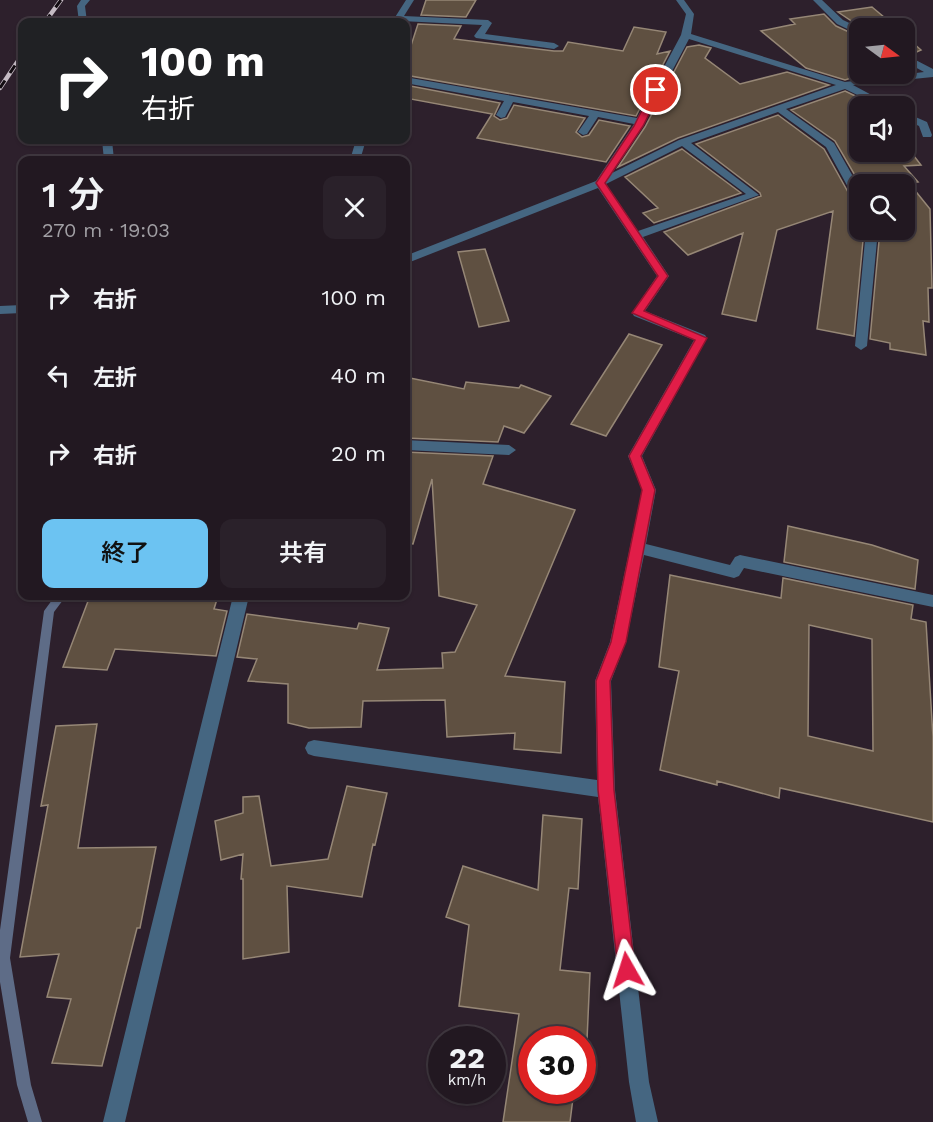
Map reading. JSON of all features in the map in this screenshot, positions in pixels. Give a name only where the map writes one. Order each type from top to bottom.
[{"type":"street","points":[[82,18],[81,6],[86,0]]},
{"type":"street","points":[[398,18],[411,0]]},
{"type":"street","points":[[600,183],[640,122],[672,57],[687,35],[690,14],[680,0]]},
{"type":"street","points":[[817,0],[840,22],[849,26]]},
{"type":"street","points":[[410,20],[488,22],[479,36],[554,46]]},
{"type":"street","points":[[687,35],[845,86],[866,96]]},
{"type":"street","points":[[915,63],[933,74]]},
{"type":"street","points":[[410,258],[600,183],[683,142],[854,82],[933,74]]},
{"type":"street","points":[[410,81],[640,122]]},
{"type":"street","points":[[501,115],[510,99]]},
{"type":"street","points":[[780,109],[830,145],[849,180]]},
{"type":"street","points":[[583,132],[595,114]]},
{"type":"street","points":[[915,120],[923,124],[927,135]]},
{"type":"street","points":[[636,236],[754,195],[683,142]]},
{"type":"street","points":[[600,183],[663,276],[638,313],[701,338],[635,456],[649,490],[618,642],[603,681],[606,790],[639,1082],[647,1122]]},
{"type":"street","points":[[861,346],[871,240]]},
{"type":"street","points":[[0,310],[18,309]]},
{"type":"street","points":[[410,445],[509,450]]},
{"type":"street","points":[[638,548],[735,572],[740,561],[933,601]]},
{"type":"street","points":[[114,1122],[240,600]]},
{"type":"street","points":[[314,748],[606,790]]},
{"type":"building","points":[[426,0],[476,0],[466,17],[421,15]]},
{"type":"building","points":[[872,7],[885,18],[849,19],[838,12]]},
{"type":"building","points":[[824,14],[836,26],[849,32],[849,79],[845,80],[806,68],[761,31],[795,24],[790,19]]},
{"type":"building","points":[[418,24],[461,26],[454,39],[554,51],[563,51],[568,42],[623,51],[634,27],[666,32],[657,54],[670,51],[636,116],[410,76],[410,49]]},
{"type":"building","points":[[699,45],[711,48],[705,58],[740,84],[787,72],[829,85],[678,138],[618,167],[645,127],[687,47]]},
{"type":"building","points":[[915,45],[921,50],[915,53]]},
{"type":"building","points":[[410,86],[500,103],[494,116],[500,120],[507,118],[514,105],[585,118],[576,132],[582,137],[589,135],[599,120],[630,126],[606,162],[477,138],[492,114],[410,99]]},
{"type":"building","points":[[845,91],[855,96],[849,96],[849,162],[915,162],[915,157],[921,165],[904,166],[911,174],[854,174],[835,141],[791,110]]},
{"type":"building","points":[[778,115],[824,149],[849,194],[849,240],[863,240],[854,336],[817,329],[833,211],[777,230],[756,321],[722,314],[743,233],[688,255],[664,232],[761,196],[696,144]]},
{"type":"building","points":[[682,149],[741,193],[654,223],[643,213],[658,208],[625,177]]},
{"type":"building","points":[[915,190],[930,209],[932,288],[928,288],[929,322],[923,321],[926,355],[890,349],[890,343],[870,339],[879,240],[915,240]]},
{"type":"building","points":[[485,249],[509,321],[479,327],[458,252]]},
{"type":"building","points":[[629,334],[662,345],[606,436],[571,424]]},
{"type":"building","points":[[410,378],[464,389],[466,382],[519,388],[521,385],[551,396],[524,433],[504,426],[498,442],[410,438]]},
{"type":"building","points":[[410,452],[493,456],[483,484],[575,510],[505,676],[565,682],[561,753],[514,749],[515,733],[447,737],[445,700],[363,701],[361,727],[309,728],[288,723],[288,684],[248,681],[257,659],[237,657],[247,614],[357,629],[359,623],[389,628],[377,670],[443,668],[442,653],[455,652],[477,605],[439,596],[432,479],[413,544],[410,544]]},
{"type":"building","points":[[788,526],[872,545],[918,560],[915,589],[784,562]]},
{"type":"building","points":[[670,575],[781,598],[783,578],[913,605],[911,619],[926,622],[933,737],[933,822],[780,788],[779,798],[717,781],[717,785],[660,770],[679,671],[659,667]],"holes":[[[809,625],[872,639],[873,751],[808,736]]]},
{"type":"building","points":[[88,600],[217,600],[214,609],[227,611],[216,656],[115,649],[107,670],[63,667]]},
{"type":"building","points":[[97,724],[78,848],[156,847],[140,928],[137,928],[102,1066],[52,1063],[71,999],[47,997],[59,954],[20,957],[48,805],[41,806],[56,726]]},
{"type":"building","points":[[347,786],[387,793],[362,897],[287,886],[289,952],[243,959],[243,879],[241,879],[243,854],[221,860],[215,821],[243,813],[243,797],[259,796],[271,866],[328,859]]},
{"type":"building","points":[[543,815],[582,819],[578,889],[569,888],[560,970],[590,973],[588,1026],[518,1026],[518,1104],[572,1104],[570,1122],[503,1122],[519,1014],[459,1006],[469,925],[446,917],[463,866],[538,890]]},
{"type":"waterway","points":[[35,1122],[24,1085],[3,958],[49,611],[58,600]]},
{"type":"railway","points":[[48,18],[61,0]]},
{"type":"railway","points":[[0,88],[18,61]]},
{"type":"route","points":[[627,970],[606,790],[603,681],[618,642],[649,490],[635,456],[701,338],[638,313],[663,276],[600,183],[638,126],[656,90]]}]
